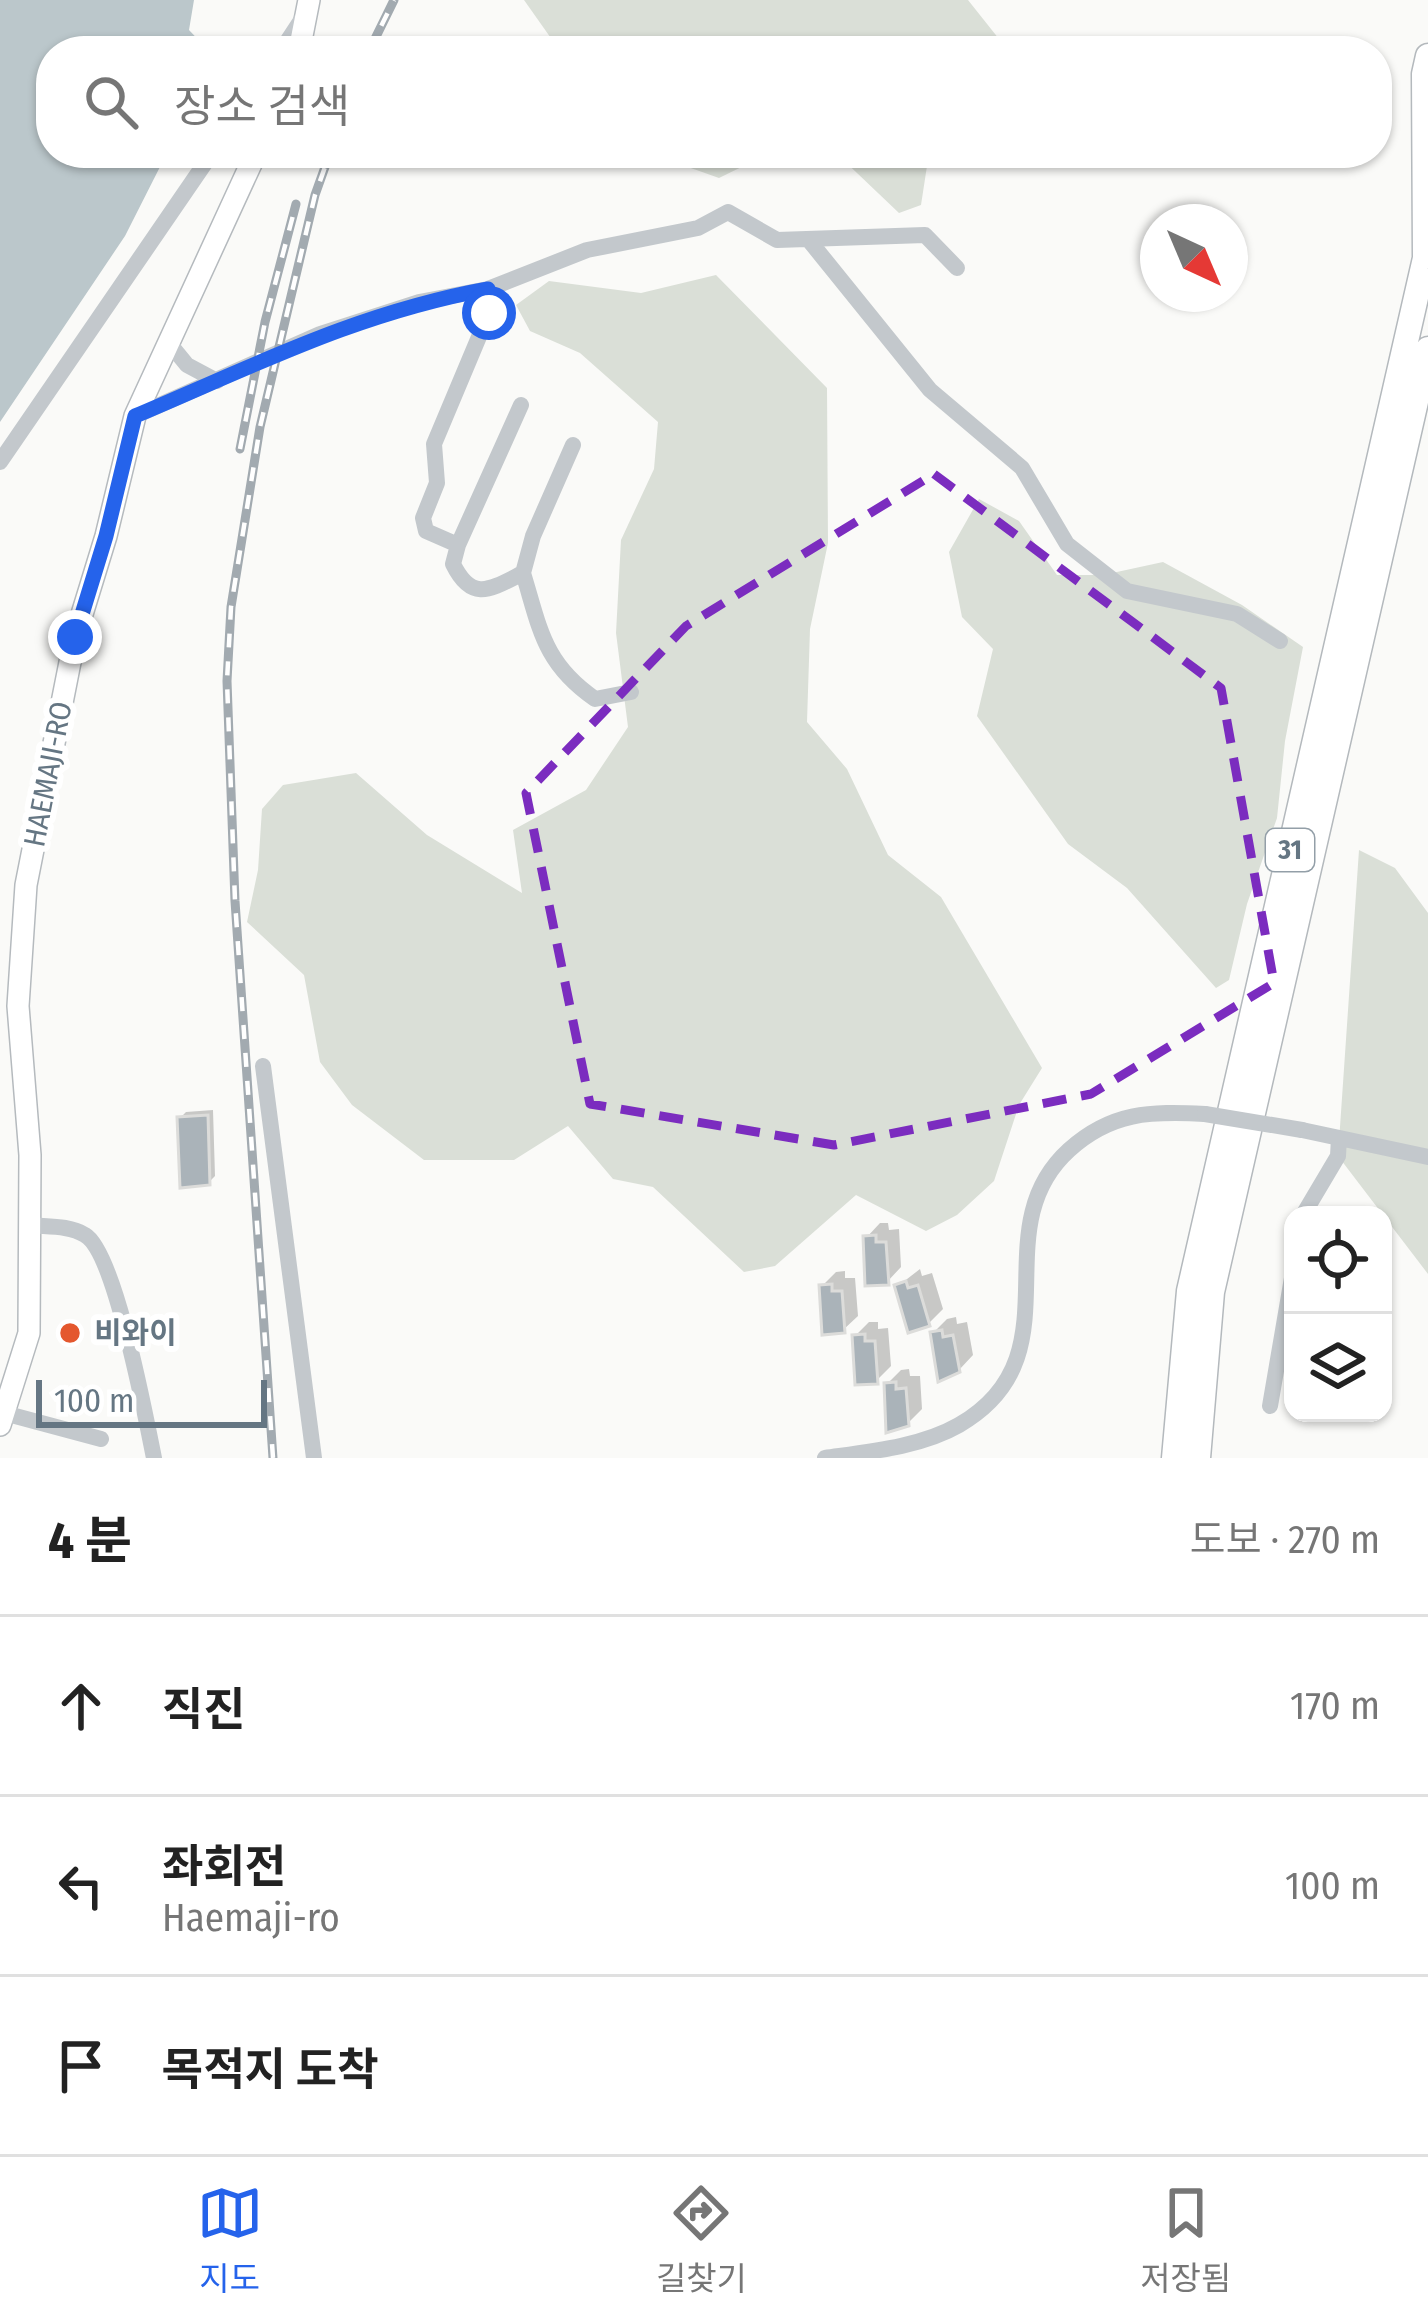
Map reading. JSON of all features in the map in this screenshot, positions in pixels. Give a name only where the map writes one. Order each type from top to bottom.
[{"type":"highway","points":[[1427,251],[1424,74],[1428,56]]},
{"type":"highway","name":"31","points":[[1174,1458],[1189,1291],[1427,251]]},
{"type":"highway","name":"31","points":[[1198,1458],[1212,1292],[1428,349]]},
{"type":"main road","name":"HAEMAJI-RO","points":[[2,1419],[29,1333],[30,1155],[18,1006],[26,885],[75,637],[135,416],[249,168]]},
{"type":"street","points":[[290,36],[308,7]]},
{"type":"street","points":[[0,463],[202,168]]},
{"type":"street","points":[[135,416],[320,334],[419,302],[488,289],[587,250],[698,228],[728,212],[777,240],[925,235],[957,268]]},
{"type":"street","points":[[808,239],[929,390],[1022,468],[1067,544],[1127,591],[1238,614],[1280,640]]},
{"type":"street","points":[[458,545],[426,531],[423,518],[437,483],[434,444],[489,313],[488,289]]},
{"type":"street","points":[[169,343],[187,365],[217,381]]},
{"type":"street","points":[[521,406],[453,564],[472,589],[482,590],[523,572]]},
{"type":"street","points":[[573,445],[532,536],[523,572],[542,640],[575,685],[596,699],[631,692]]},
{"type":"street","points":[[263,1066],[314,1458]]},
{"type":"street","points":[[831,1458],[934,1437],[961,1424],[992,1399],[1022,1352],[1030,1211],[1044,1176],[1094,1128],[1158,1111],[1205,1114],[1428,1157]]},
{"type":"street","points":[[1309,1206],[1338,1156],[1339,1138]]},
{"type":"street","points":[[29,1225],[88,1235],[100,1251],[135,1360],[154,1458]]},
{"type":"street","points":[[1270,1406],[1286,1314]]},
{"type":"street","points":[[2,1419],[101,1439]]},
{"type":"highlighted area","points":[[934,474],[1221,688],[1274,983],[1091,1094],[834,1145],[590,1104],[526,793],[686,626]]},
{"type":"shaded area","points":[[0,0],[194,0],[189,30],[195,36],[36,36],[36,168],[159,168],[125,236],[0,422]]},
{"type":"shaded area","points":[[524,0],[968,0],[997,36],[549,36]]},
{"type":"shaded area","points":[[691,168],[739,168],[719,178]]},
{"type":"shaded area","points":[[852,168],[927,168],[921,205],[899,213]]},
{"type":"shaded area","points":[[716,275],[827,388],[828,543],[810,629],[807,722],[847,769],[888,855],[941,897],[1042,1068],[1019,1105],[994,1181],[957,1215],[926,1231],[856,1195],[775,1266],[744,1272],[653,1187],[613,1179],[568,1126],[514,1160],[424,1160],[352,1105],[320,1062],[304,975],[247,922],[258,870],[262,809],[283,785],[356,773],[427,835],[522,893],[513,830],[586,790],[628,727],[616,633],[621,540],[654,469],[658,422],[580,353],[530,331],[516,305],[549,281],[641,293]]},
{"type":"shaded area","points":[[979,499],[1019,521],[1057,575],[1103,575],[1163,562],[1242,605],[1303,647],[1285,741],[1277,818],[1247,904],[1229,980],[1216,988],[1127,888],[1068,844],[977,716],[993,649],[962,617],[949,552]]},
{"type":"shaded area","points":[[1359,850],[1395,868],[1428,913],[1428,1274],[1392,1227],[1392,1206],[1376,1206],[1338,1156]]},
{"type":"building","points":[[208,1115],[210,1185],[180,1188],[177,1117]]},
{"type":"building","points":[[876,1235],[876,1242],[886,1242],[889,1285],[865,1286],[863,1236]]},
{"type":"building","points":[[906,1281],[908,1288],[918,1285],[930,1326],[908,1333],[894,1285]]},
{"type":"building","points":[[832,1284],[832,1291],[842,1291],[845,1333],[822,1335],[819,1285]]},
{"type":"building","points":[[942,1330],[943,1337],[953,1335],[960,1372],[938,1382],[930,1332]]},
{"type":"building","points":[[865,1334],[865,1341],[875,1341],[878,1384],[855,1385],[852,1335]]},
{"type":"building","points":[[896,1382],[896,1389],[906,1388],[909,1426],[886,1433],[884,1383]]},
{"type":"railway","points":[[376,36],[394,0]]},
{"type":"railway","points":[[273,1458],[235,901],[227,681],[231,607],[260,427],[325,168]]},
{"type":"railway","points":[[240,449],[265,322],[296,204]]},
{"type":"place","name":"비와이","points":[[70,1333]]},
{"type":"route","points":[[75,637],[135,416],[320,334],[419,302],[488,289],[489,313]]}]
